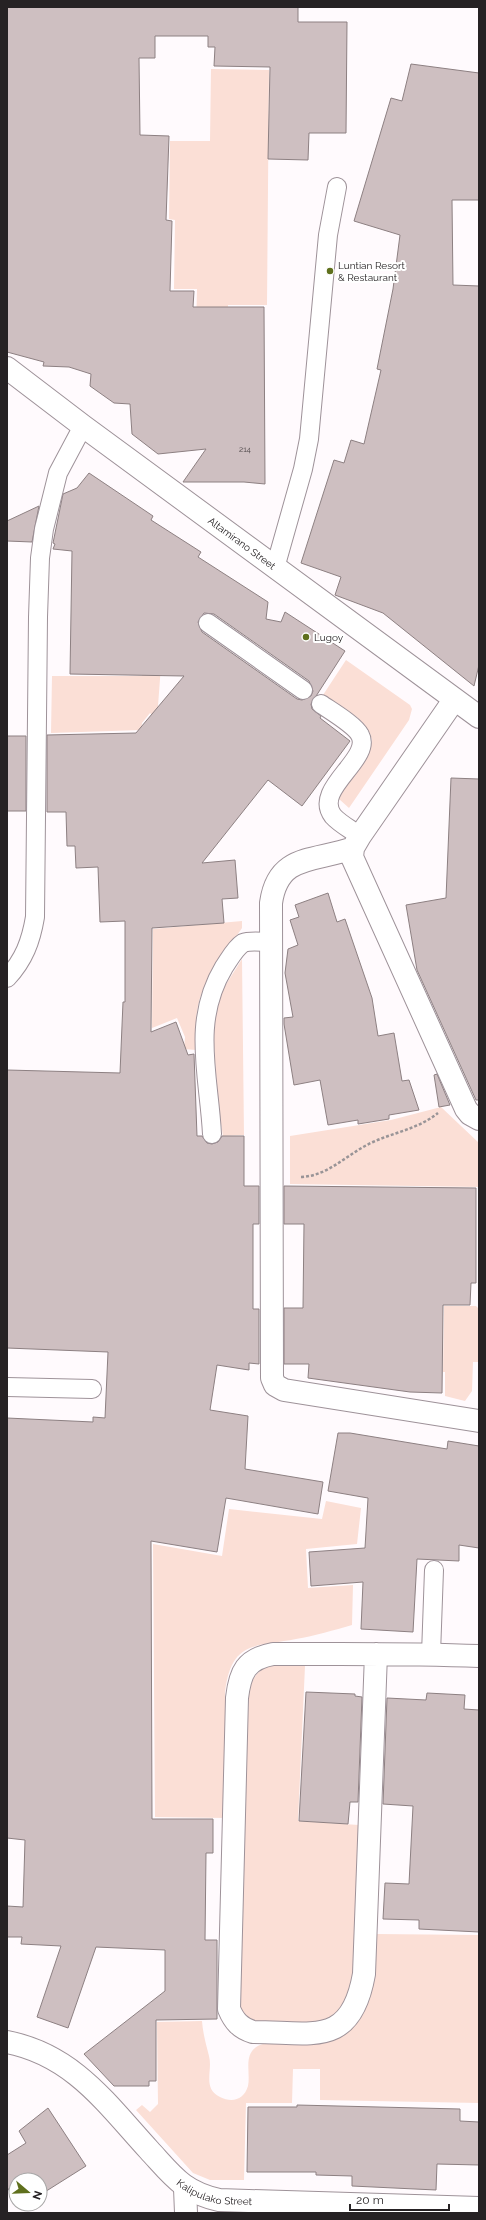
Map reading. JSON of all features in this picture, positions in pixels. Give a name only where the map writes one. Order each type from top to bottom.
[{"type":"street","name":"Altamirano Street","points":[[7,368],[83,426],[454,700],[477,712]]},
{"type":"street","points":[[454,700],[356,842],[354,863],[459,1094],[470,1114],[479,1119]]},
{"type":"street","points":[[356,842],[288,867],[278,878],[272,894],[270,942],[272,1374],[275,1385],[284,1390],[479,1420]]},
{"type":"street","points":[[376,1654],[364,1974],[360,1995],[345,2021],[329,2030],[253,2032],[245,2030],[237,2024],[229,2009],[237,1698],[239,1684],[249,1663],[264,1656],[273,1654],[376,1654],[431,1654],[479,1656]]},
{"type":"street","name":"Kalipulako Street","points":[[7,2042],[42,2052],[82,2078],[185,2188],[201,2195],[219,2200],[479,2208]]},
{"type":"street","points":[[185,2188],[186,2213]]},
{"type":"lane","points":[[275,568],[303,469],[309,439],[314,405],[323,278],[328,235],[337,188]]},
{"type":"lane","points":[[7,978],[26,952],[32,935],[35,917],[38,617],[44,528],[58,473],[83,426]]},
{"type":"lane","points":[[208,623],[303,690]]},
{"type":"lane","points":[[322,704],[356,730],[361,738],[361,748],[332,792],[329,805],[333,816],[356,842]]},
{"type":"lane","points":[[212,1134],[204,1034],[208,1000],[222,971],[238,947],[248,942],[270,942]]},
{"type":"lane","points":[[7,1387],[92,1389]]},
{"type":"lane","points":[[431,1654],[434,1570]]},
{"type":"path","points":[[271,1176],[308,1176],[323,1172],[371,1143],[407,1131],[425,1122],[459,1094]]},
{"type":"shaded area","points":[[211,69],[269,70],[267,305],[228,305],[228,340],[196,328],[197,289],[174,289],[175,220],[169,219],[170,141],[210,141]]},
{"type":"shaded area","points":[[141,627],[163,639],[157,719],[150,713],[142,723],[141,730],[51,733],[52,676],[142,676]]},
{"type":"shaded area","points":[[346,660],[410,705],[412,709],[409,720],[349,808],[339,799],[342,785],[372,742],[370,734],[361,720],[323,695]]},
{"type":"shaded area","points":[[242,921],[242,928],[210,975],[201,996],[196,1017],[196,1050],[184,1049],[185,1037],[177,1018],[152,1028],[153,929]]},
{"type":"shaded area","points":[[242,959],[244,1135],[223,1136],[218,1105],[213,1031],[218,997]]},
{"type":"shaded area","points":[[441,1107],[479,1143],[479,1187],[290,1184],[290,1136],[391,1120]]},
{"type":"shaded area","points":[[444,1306],[476,1306],[479,1309],[479,1362],[473,1362],[472,1391],[465,1401],[445,1396],[445,1372],[443,1372]]},
{"type":"shaded area","points":[[326,1501],[361,1508],[357,1544],[306,1549],[308,1588],[353,1585],[352,1625],[310,1636],[257,1646],[247,1649],[239,1655],[233,1663],[228,1676],[225,1693],[226,1818],[155,1817],[153,1544],[222,1556],[229,1509],[322,1519]]},
{"type":"shaded area","points":[[275,1665],[305,1666],[298,1821],[359,1825],[357,1956],[352,1995],[329,2023],[272,2025],[261,2023],[252,2020],[245,2015],[240,2008],[239,2003],[238,1995],[249,1690],[255,1676],[261,1670]]},
{"type":"shaded area","points":[[377,1934],[479,1935],[479,2103],[320,2100],[320,2069],[293,2069],[292,2103],[246,2103],[244,2180],[210,2180],[193,2173],[136,2110],[142,2105],[150,2112],[158,2104],[157,2022],[202,2021],[210,2062],[209,2079],[211,2089],[224,2099],[237,2099],[244,2094],[248,2086],[248,2063],[254,2048],[266,2043],[279,2041],[330,2038],[341,2035],[352,2028],[361,2017],[367,2005],[371,1990],[376,1961]]},
{"type":"building","points":[[7,7],[298,7],[298,22],[347,22],[346,133],[309,133],[308,160],[268,159],[270,67],[214,66],[215,47],[208,47],[208,36],[155,36],[155,58],[139,58],[140,135],[169,136],[166,220],[172,221],[170,291],[194,291],[193,307],[264,307],[265,484],[244,482],[183,482],[206,449],[158,454],[132,434],[130,404],[114,403],[90,386],[91,374],[69,367],[43,366],[44,362],[7,352]]},
{"type":"building","points":[[411,64],[479,73],[479,200],[452,200],[453,285],[479,286],[479,665],[474,686],[383,613],[335,595],[341,577],[301,563],[334,460],[344,463],[351,440],[364,444],[381,370],[377,369],[393,289],[400,235],[354,221],[391,98],[402,101]]},
{"type":"building","points":[[89,473],[153,516],[151,520],[201,552],[198,557],[268,602],[266,619],[281,622],[285,612],[345,651],[311,704],[312,709],[321,716],[320,718],[350,741],[302,806],[268,780],[202,863],[235,860],[238,898],[222,899],[224,923],[152,928],[151,1032],[176,1022],[188,1055],[194,1054],[197,1136],[202,1136],[207,1143],[212,1144],[218,1142],[222,1136],[244,1136],[244,1186],[259,1186],[259,1224],[253,1224],[253,1309],[259,1309],[259,1364],[249,1363],[249,1370],[217,1365],[210,1410],[248,1416],[245,1469],[323,1482],[318,1514],[226,1498],[217,1552],[151,1541],[152,1819],[213,1819],[213,1853],[206,1853],[205,1940],[217,1940],[217,2019],[156,2020],[156,2081],[149,2081],[149,2086],[114,2086],[84,2054],[165,1991],[165,1950],[96,1947],[68,2028],[37,2017],[61,1946],[21,1944],[22,1937],[7,1937],[7,1906],[23,1907],[25,1840],[7,1838],[7,1418],[93,1422],[93,1417],[105,1418],[108,1352],[7,1348],[7,1070],[120,1073],[123,1002],[125,1002],[125,921],[100,922],[98,867],[76,868],[75,846],[67,846],[66,812],[47,812],[47,735],[136,733],[184,676],[70,674],[72,551],[53,549],[55,544],[53,543],[63,494],[77,488]],"holes":[[[204,613],[214,614],[309,681],[313,691],[311,696],[302,700],[297,699],[202,632],[198,622]]]},
{"type":"building","points":[[39,506],[32,542],[7,541],[7,521]]},
{"type":"building","points":[[7,736],[26,736],[26,811],[7,811]]},
{"type":"building","points":[[451,778],[479,779],[479,1100],[476,1100],[417,970],[406,905],[446,898]]},
{"type":"building","points":[[328,893],[337,922],[345,919],[372,998],[378,1036],[394,1033],[402,1081],[409,1080],[419,1110],[389,1115],[389,1119],[358,1124],[358,1120],[328,1125],[320,1080],[294,1085],[284,1024],[284,1018],[293,1017],[285,973],[288,949],[298,945],[290,920],[299,917],[295,905]]},
{"type":"building","points":[[437,1074],[450,1105],[439,1107],[434,1075]]},
{"type":"building","points":[[284,1186],[476,1188],[476,1283],[471,1283],[470,1305],[443,1305],[442,1393],[410,1392],[308,1378],[309,1364],[284,1364],[284,1308],[303,1308],[304,1224],[284,1224]]},
{"type":"building","points":[[338,1433],[350,1433],[447,1449],[448,1441],[479,1446],[479,1548],[459,1545],[459,1561],[417,1559],[413,1632],[361,1629],[363,1582],[311,1586],[309,1552],[365,1548],[368,1498],[328,1491]]},
{"type":"building","points":[[306,1692],[355,1694],[355,1696],[362,1697],[358,1802],[350,1802],[348,1824],[299,1821]]},
{"type":"building","points":[[427,1693],[465,1695],[464,1709],[479,1710],[479,1932],[419,1929],[419,1920],[383,1919],[385,1883],[409,1884],[413,1806],[383,1804],[387,1698],[426,1700]]},
{"type":"building","points":[[297,2105],[460,2109],[460,2121],[479,2122],[479,2165],[437,2164],[436,2190],[352,2186],[352,2176],[316,2175],[316,2172],[247,2172],[248,2107],[297,2107]]},
{"type":"building","points":[[48,2108],[86,2166],[48,2190],[48,2172],[8,2172],[8,2189],[7,2155],[26,2143],[19,2131]]},
{"type":"place","name":"Luntian Resort & Restaurant","points":[[330,271]]},
{"type":"place","name":"Lugoy","points":[[306,637]]}]
